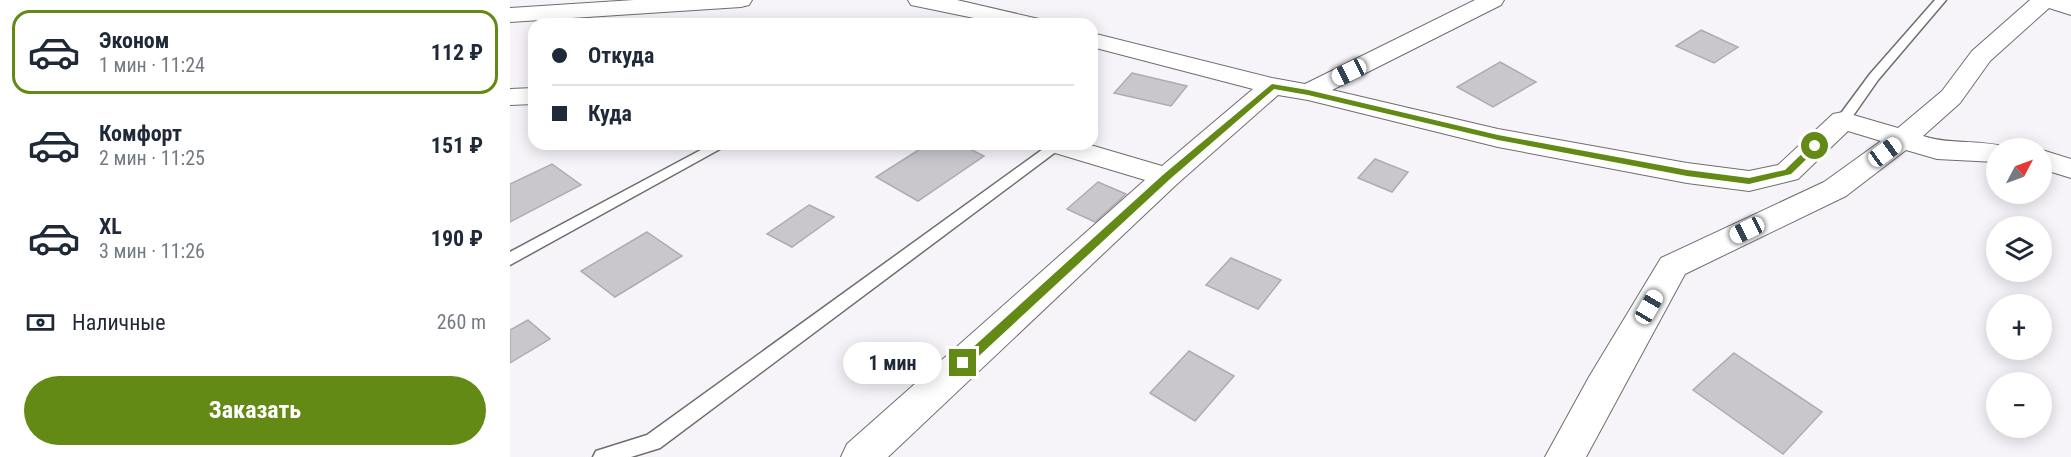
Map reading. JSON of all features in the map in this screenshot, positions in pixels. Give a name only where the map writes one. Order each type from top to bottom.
[{"type":"street","points":[[513,15],[567,0]]},
{"type":"street","points":[[513,15],[741,0]]},
{"type":"street","points":[[918,0],[979,10],[1009,18]]},
{"type":"street","points":[[979,10],[1008,0]]},
{"type":"street","points":[[1308,92],[1493,0]]},
{"type":"street","points":[[1565,457],[1673,266],[1835,189],[1901,140],[1951,97],[1982,56],[2043,0]]},
{"type":"street","points":[[2048,0],[2071,8]]},
{"type":"street","points":[[1098,42],[1272,86],[1308,92],[1498,138],[1687,173],[1749,181],[1788,172],[1843,120],[1937,150],[1986,152]]},
{"type":"street","points":[[861,457],[1167,177],[1272,86]]},
{"type":"street","points":[[510,97],[528,96]]},
{"type":"street","points":[[1074,150],[1167,177]]},
{"type":"street","points":[[2052,162],[2071,169]]},
{"type":"lane","points":[[1843,120],[1874,76],[1941,0]]},
{"type":"lane","points":[[510,260],[711,150]]},
{"type":"lane","points":[[603,457],[655,449],[1050,150]]},
{"type":"building","points":[[1701,30],[1738,47],[1714,63],[1676,46]]},
{"type":"building","points":[[1500,62],[1536,82],[1493,107],[1457,87]]},
{"type":"building","points":[[1132,73],[1187,86],[1171,106],[1114,93]]},
{"type":"building","points":[[919,150],[972,150],[984,156],[918,201],[876,177]]},
{"type":"building","points":[[1375,159],[1408,172],[1392,192],[1358,178]]},
{"type":"building","points":[[552,164],[581,185],[510,222],[510,184]]},
{"type":"building","points":[[1098,182],[1126,194],[1095,222],[1067,209]]},
{"type":"building","points":[[809,205],[834,217],[792,247],[767,234]]},
{"type":"building","points":[[647,232],[682,256],[615,297],[581,271]]},
{"type":"building","points":[[1231,258],[1281,280],[1258,309],[1206,285]]},
{"type":"building","points":[[528,320],[550,339],[510,363],[510,330]]},
{"type":"building","points":[[1189,351],[1234,376],[1195,421],[1150,393]]},
{"type":"building","points":[[1734,353],[1822,412],[1783,454],[1693,390]]},
{"type":"route","points":[[963,363],[1167,177],[1272,86],[1308,92],[1498,138],[1687,173],[1749,181],[1788,172],[1815,146]]}]
